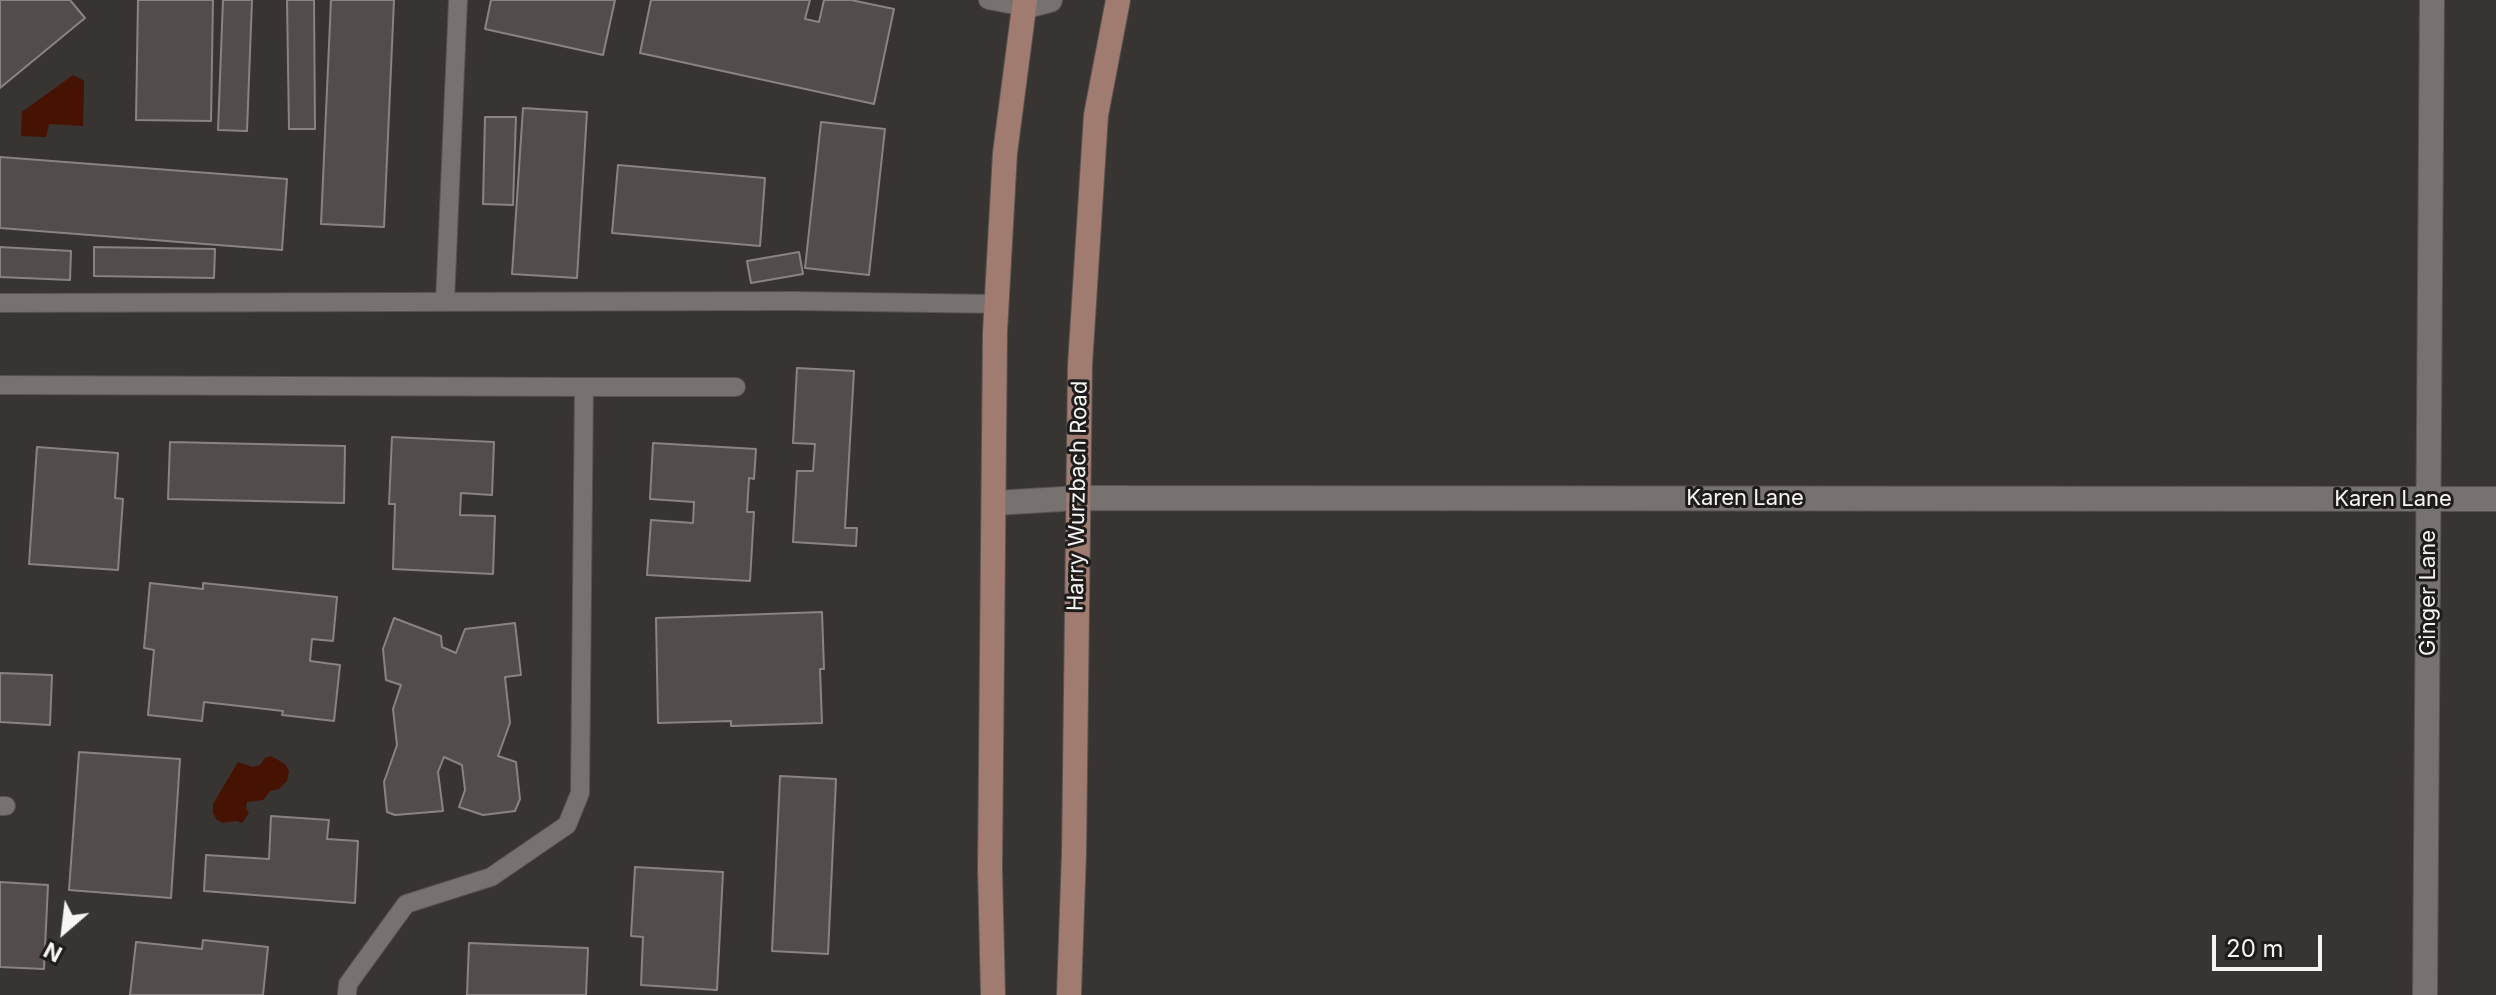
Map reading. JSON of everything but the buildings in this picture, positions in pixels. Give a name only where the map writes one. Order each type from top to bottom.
[{"type":"main road","name":"Harry Wurzbach Road","points":[[1069,995],[1074,853],[1080,365],[1096,115],[1118,0]]},
{"type":"main road","points":[[993,995],[990,869],[997,304],[1005,153],[1025,4]]},
{"type":"street","points":[[1025,4],[1050,0]]},
{"type":"street","name":"Ginger Lane","points":[[2425,995],[2432,0]]},
{"type":"street","name":"Karen Lane","points":[[995,503],[1079,498],[2496,499]]},
{"type":"lane","points":[[445,302],[458,0]]},
{"type":"lane","points":[[988,0],[1025,4]]},
{"type":"lane","points":[[0,303],[796,301],[997,304]]},
{"type":"lane","points":[[0,385],[736,387]]},
{"type":"lane","points":[[347,995],[348,984],[406,904],[491,877],[567,825],[572,814],[580,793],[584,387]]},
{"type":"shaded area","points":[[73,75],[84,81],[83,126],[49,124],[46,137],[21,136],[22,112]]},
{"type":"shaded area","points":[[271,756],[285,764],[289,771],[287,781],[279,789],[270,791],[263,800],[247,802],[249,813],[242,823],[217,820],[213,804],[238,762],[253,767]]}]
